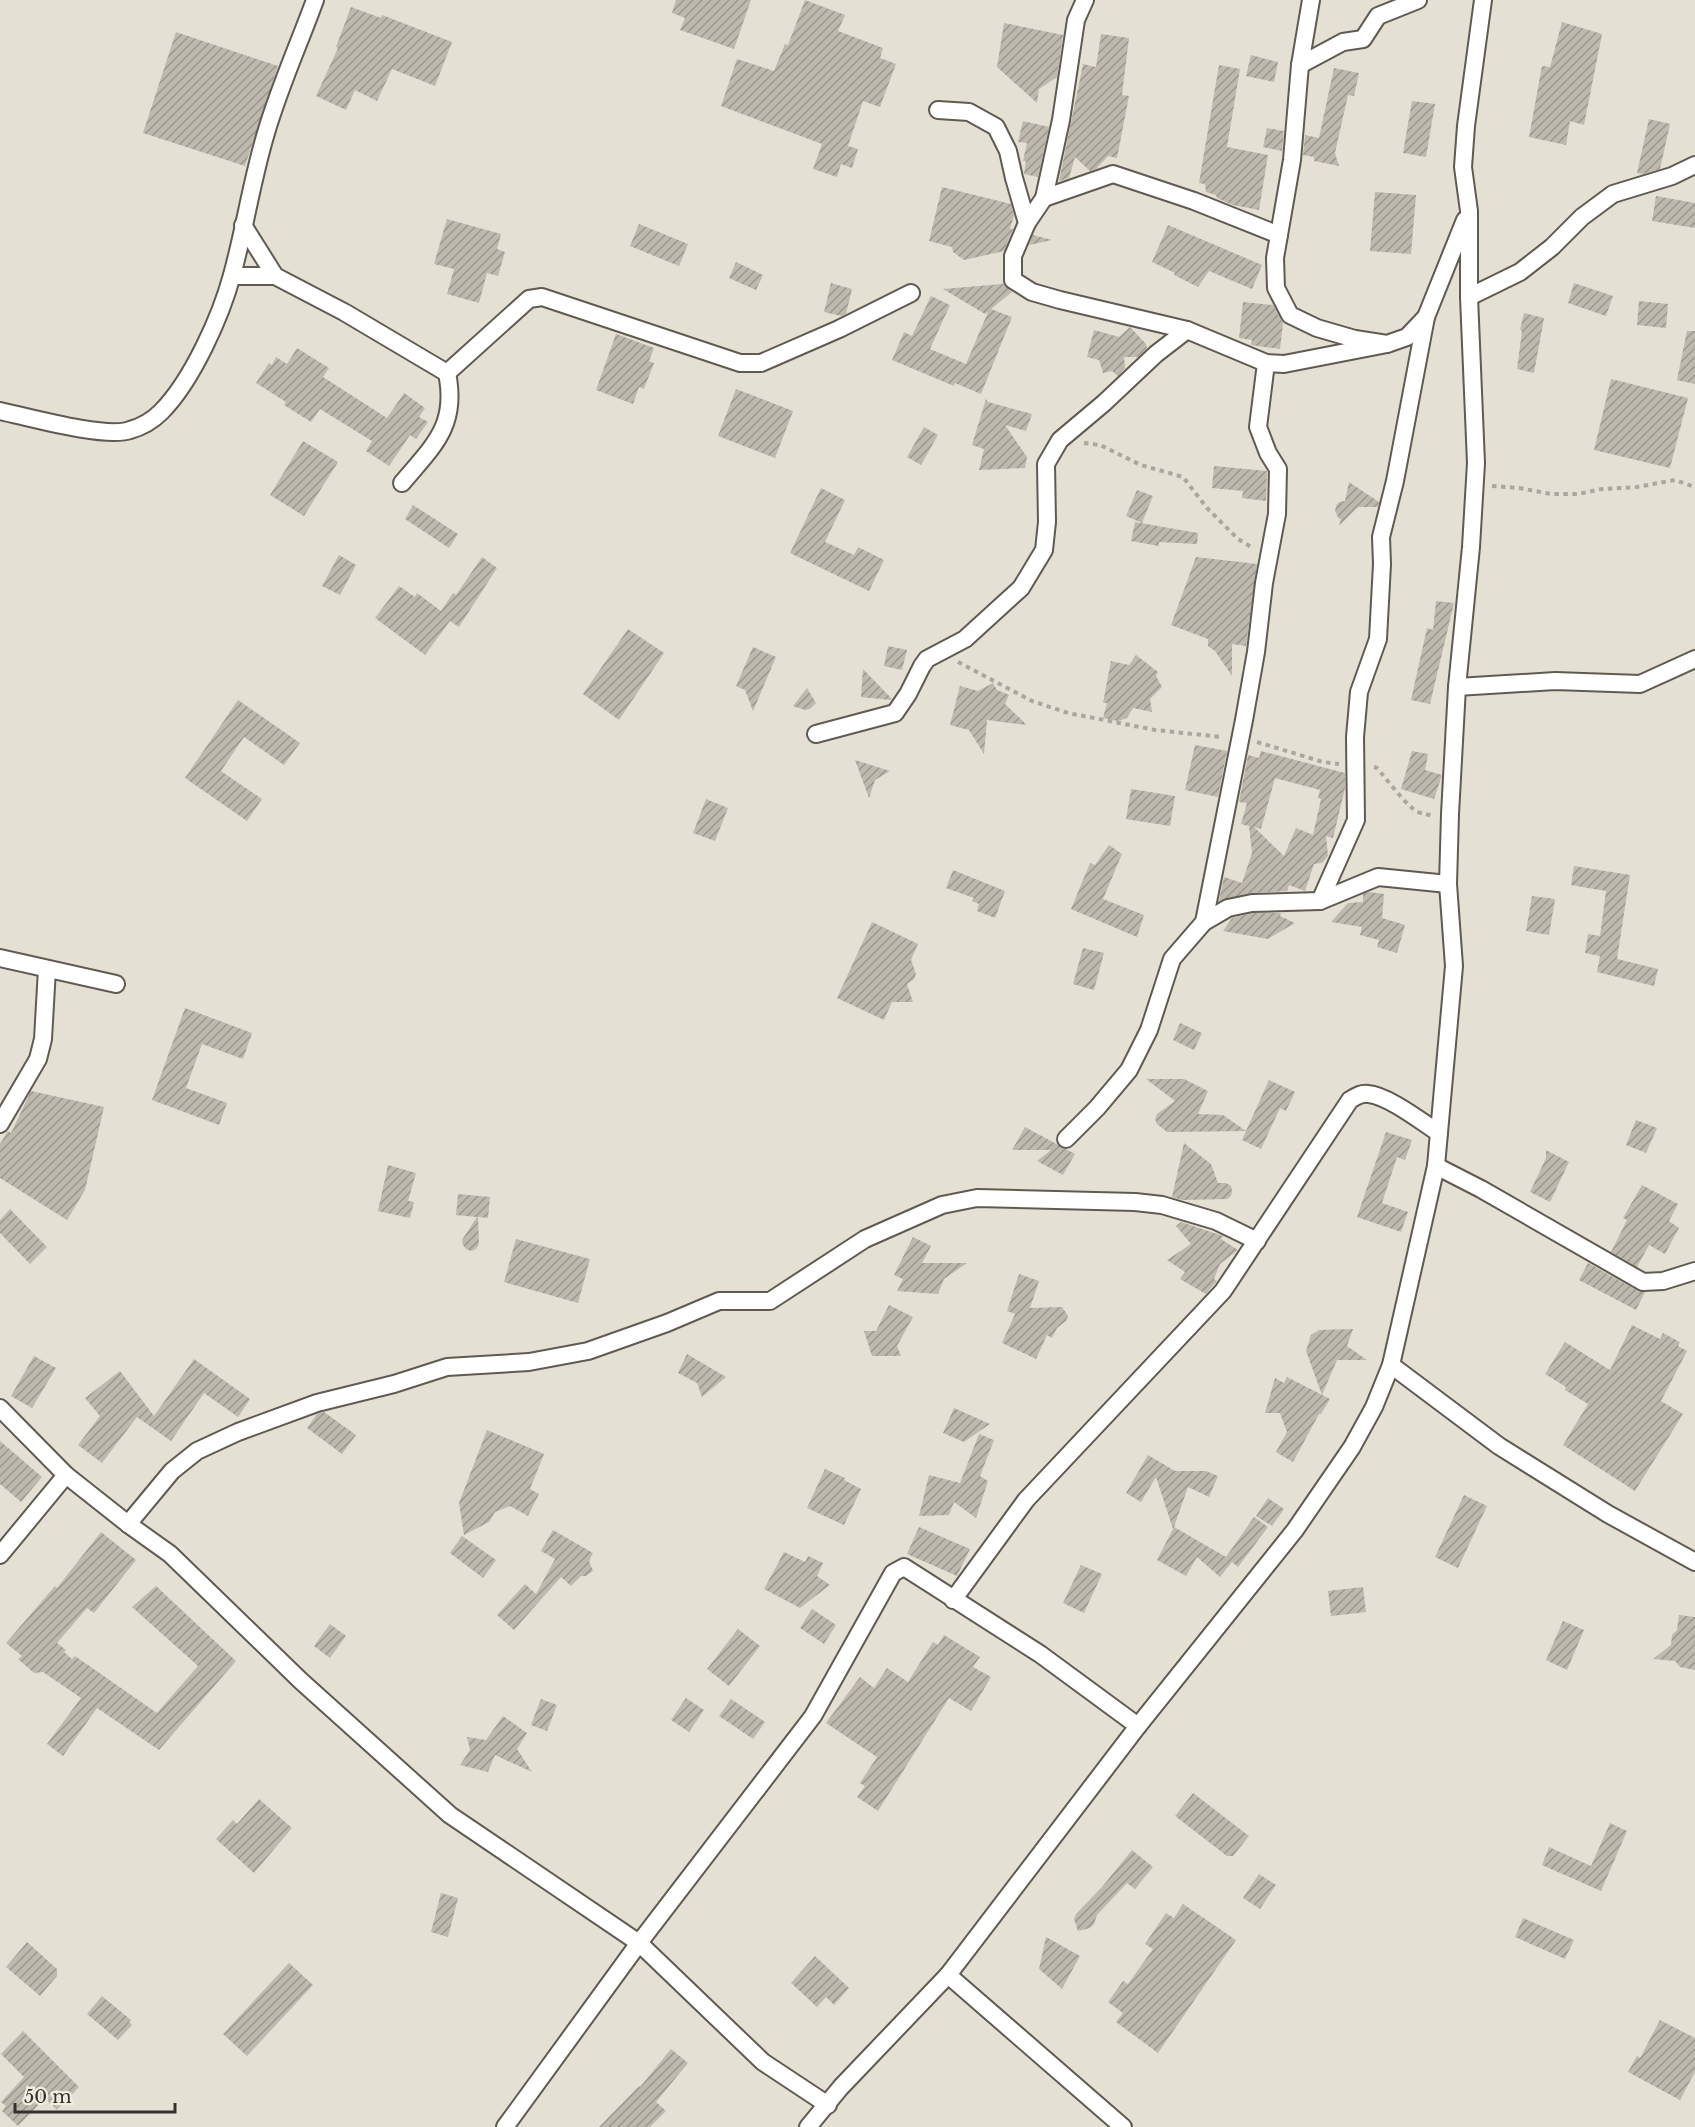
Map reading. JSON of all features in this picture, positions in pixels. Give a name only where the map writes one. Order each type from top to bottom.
[{"type":"street","points":[[0,411],[96,431],[128,431],[144,424],[161,412],[188,375],[209,337],[232,276],[255,171],[267,129],[315,0]]},
{"type":"street","points":[[1085,0],[1076,20],[1062,120],[1044,198],[1027,223],[1014,256],[1013,279],[1032,292],[1187,330],[1266,363],[1284,364],[1387,344],[1407,337],[1426,317]]},
{"type":"street","points":[[1311,0],[1300,65],[1292,160],[1275,258],[1276,288],[1290,315],[1317,328],[1355,339],[1387,344]]},
{"type":"street","points":[[1300,65],[1343,42],[1363,39],[1378,16],[1418,0]]},
{"type":"street","points":[[808,2127],[842,2087],[948,1975],[1138,1726],[1288,1539],[1352,1447],[1374,1407],[1391,1365],[1436,1166],[1455,966],[1448,884],[1450,818],[1457,687],[1471,548],[1474,484],[1469,211],[1463,167],[1483,0]]},
{"type":"street","points":[[938,110],[969,112],[996,127],[1008,151],[1027,223]]},
{"type":"street","points":[[1469,297],[1520,272],[1552,247],[1582,217],[1613,194],[1672,176],[1695,165]]},
{"type":"street","points":[[1044,198],[1113,174],[1194,201],[1279,235]]},
{"type":"street","points":[[1320,901],[1356,820],[1355,737],[1359,692],[1378,639],[1381,537],[1395,481],[1426,317],[1469,211]]},
{"type":"street","points":[[243,225],[275,276]]},
{"type":"street","points":[[232,276],[275,276],[344,312],[447,373]]},
{"type":"street","points":[[447,373],[529,298],[534,296],[618,321],[740,363],[750,364],[761,363],[800,346],[911,293]]},
{"type":"street","points":[[816,734],[895,713],[927,659],[965,639],[1021,588],[1044,550],[1047,522],[1046,464],[1060,440],[1104,403],[1156,354],[1187,330]]},
{"type":"street","points":[[1203,922],[1256,652],[1268,558],[1277,514],[1278,469],[1268,453],[1258,427],[1266,363]]},
{"type":"street","points":[[402,483],[435,445],[448,421],[451,404],[447,373]]},
{"type":"street","points":[[1457,687],[1555,681],[1640,684],[1695,659]]},
{"type":"street","points":[[1066,1139],[1097,1108],[1129,1070],[1149,1030],[1172,959],[1203,922],[1228,908],[1252,903],[1320,901],[1378,877],[1448,884]]},
{"type":"street","points":[[0,958],[116,984]]},
{"type":"street","points":[[0,1124],[38,1059],[43,1039],[46,969]]},
{"type":"street","points":[[953,1600],[1026,1500],[1223,1291],[1350,1100],[1359,1094],[1381,1097],[1439,1132]]},
{"type":"street","points":[[1436,1166],[1481,1189],[1643,1282],[1663,1281],[1695,1271]]},
{"type":"street","points":[[128,1524],[172,1471],[197,1451],[238,1432],[317,1403],[394,1384],[447,1367],[529,1362],[588,1351],[667,1323],[718,1301],[770,1301],[865,1239],[942,1205],[977,1198],[1135,1202],[1162,1205],[1216,1221],[1257,1240]]},
{"type":"street","points":[[1391,1365],[1499,1446],[1608,1514],[1695,1562]]},
{"type":"street","points":[[0,1408],[66,1475],[170,1554],[301,1682],[450,1815],[639,1943],[763,2062],[828,2105]]},
{"type":"street","points":[[0,1555],[66,1475]]},
{"type":"street","points":[[505,2127],[639,1943],[813,1716],[893,1573],[904,1567],[1040,1654],[1138,1726]]},
{"type":"street","points":[[948,1975],[1123,2127]]},
{"type":"path","points":[[1060,440],[1100,445],[1141,465],[1183,477],[1207,508],[1238,538],[1268,558]]},
{"type":"path","points":[[1474,484],[1519,488],[1551,494],[1578,494],[1675,480],[1695,487]]},
{"type":"path","points":[[939,652],[1032,701],[1068,713],[1155,730],[1226,737],[1239,745],[1254,742],[1323,762],[1377,768],[1402,799],[1416,812],[1426,813],[1437,819],[1450,818]]},
{"type":"building","points":[[676,0],[751,0],[734,49],[680,30],[685,18],[672,13]]},
{"type":"building","points":[[805,0],[845,15],[838,31],[883,48],[880,58],[896,64],[880,107],[863,101],[848,146],[858,149],[852,168],[841,164],[837,177],[813,169],[822,144],[721,106],[737,59],[774,71],[785,44],[788,45]]},
{"type":"building","points":[[351,7],[381,18],[382,15],[452,42],[435,86],[392,69],[377,101],[355,90],[346,110],[316,96],[338,48],[336,47]]},
{"type":"building","points":[[1562,22],[1602,34],[1584,125],[1570,121],[1566,145],[1529,137],[1542,66],[1550,67]]},
{"type":"building","points":[[1004,23],[1063,35],[1057,77],[1039,89],[1037,103],[997,67]]},
{"type":"building","points":[[176,32],[278,66],[245,166],[143,133]]},
{"type":"building","points":[[1101,34],[1129,38],[1122,95],[1129,96],[1117,158],[1108,156],[1096,169],[1090,171],[1075,157],[1069,178],[1059,181],[1083,64],[1096,67]]},
{"type":"building","points":[[1251,55],[1278,62],[1274,82],[1246,76]]},
{"type":"building","points":[[1219,65],[1240,69],[1227,147],[1268,155],[1259,210],[1233,205],[1217,198],[1216,195],[1206,192],[1205,184],[1199,183]]},
{"type":"building","points":[[1334,68],[1359,73],[1354,96],[1348,95],[1335,153],[1339,166],[1314,161],[1314,157],[1303,155],[1305,135],[1319,138]]},
{"type":"building","points":[[1412,101],[1435,104],[1426,157],[1403,153]]},
{"type":"building","points":[[1649,119],[1670,124],[1660,169],[1643,174],[1637,173]]},
{"type":"building","points":[[1023,121],[1049,127],[1038,177],[1024,174],[1026,161],[1023,161],[1027,143],[1018,142]]},
{"type":"building","points":[[1267,128],[1284,131],[1282,151],[1263,147]]},
{"type":"building","points":[[942,187],[1011,204],[1014,215],[1010,229],[1013,229],[1004,251],[964,260],[953,252],[952,247],[929,241]]},
{"type":"building","points":[[1375,192],[1416,195],[1411,254],[1370,251]]},
{"type":"building","points":[[1656,196],[1695,203],[1695,228],[1652,221]]},
{"type":"building","points":[[447,219],[501,234],[497,249],[505,252],[498,276],[487,273],[479,303],[447,294],[454,269],[434,264]]},
{"type":"building","points":[[639,224],[688,244],[679,266],[630,246]]},
{"type":"building","points":[[1168,225],[1262,265],[1252,289],[1209,271],[1198,287],[1152,262]]},
{"type":"building","points":[[1033,235],[1052,240],[1029,245]]},
{"type":"building","points":[[736,262],[763,275],[756,290],[729,278]]},
{"type":"building","points":[[831,283],[852,289],[846,314],[841,316],[824,312]]},
{"type":"building","points":[[1574,283],[1613,296],[1606,316],[1568,303]]},
{"type":"building","points":[[1003,284],[1012,292],[991,309],[1012,317],[981,394],[955,383],[954,386],[892,360],[904,332],[912,336],[931,296],[950,305],[930,349],[966,364],[988,312],[985,314],[943,289]]},
{"type":"building","points":[[1639,301],[1668,304],[1666,328],[1637,325]]},
{"type":"building","points":[[1243,302],[1273,305],[1283,323],[1280,349],[1251,345],[1252,340],[1239,338]]},
{"type":"building","points":[[1524,313],[1544,318],[1534,373],[1517,369],[1522,331],[1520,330]]},
{"type":"building","points":[[1130,327],[1147,348],[1138,357],[1124,357],[1125,368],[1118,376],[1112,371],[1103,373],[1099,360],[1087,357],[1094,330],[1119,337]]},
{"type":"building","points":[[1687,331],[1695,331],[1695,384],[1677,380]]},
{"type":"building","points":[[616,334],[654,348],[649,361],[654,363],[644,389],[639,387],[633,404],[596,390]]},
{"type":"building","points":[[297,348],[329,368],[323,377],[387,418],[404,393],[425,408],[419,417],[428,422],[416,439],[410,435],[389,466],[366,451],[372,441],[320,409],[311,422],[284,405],[286,402],[256,383],[269,363],[272,365],[276,357],[287,364]]},
{"type":"building","points":[[1611,379],[1688,398],[1670,468],[1594,450]]},
{"type":"building","points":[[736,389],[793,411],[775,458],[718,436]]},
{"type":"building","points":[[986,399],[988,402],[1032,414],[1026,431],[1005,425],[1027,457],[1025,468],[979,470],[984,449],[972,445]]},
{"type":"building","points":[[924,427],[938,435],[921,465],[907,457]]},
{"type":"building","points":[[303,441],[338,462],[304,516],[270,495]]},
{"type":"building","points":[[1214,466],[1267,471],[1266,501],[1242,498],[1243,491],[1212,488]]},
{"type":"building","points":[[1349,482],[1379,502],[1378,507],[1358,507],[1339,526],[1341,519],[1335,511],[1336,506],[1339,502],[1345,501]]},
{"type":"building","points":[[821,488],[845,500],[825,542],[854,555],[858,547],[884,560],[869,591],[790,553]]},
{"type":"building","points":[[1137,490],[1153,496],[1142,523],[1126,516]]},
{"type":"building","points":[[413,505],[458,534],[449,548],[405,519]]},
{"type":"building","points":[[1135,522],[1198,533],[1197,544],[1159,542],[1159,546],[1131,541]]},
{"type":"building","points":[[339,555],[356,565],[340,595],[322,586]]},
{"type":"building","points":[[482,557],[497,568],[459,627],[450,621],[425,655],[375,618],[399,586],[415,597],[417,593],[441,611],[453,593],[456,595]]},
{"type":"building","points":[[1196,557],[1257,564],[1246,646],[1232,644],[1232,676],[1215,651],[1208,646],[1208,639],[1171,625]]},
{"type":"building","points":[[1436,601],[1454,603],[1430,704],[1411,700],[1427,628],[1433,630]]},
{"type":"building","points":[[628,629],[664,653],[619,720],[583,694]]},
{"type":"building","points":[[888,646],[907,650],[902,670],[884,666]]},
{"type":"building","points":[[753,647],[776,657],[753,711],[745,690],[736,686]]},
{"type":"building","points":[[1136,655],[1158,672],[1156,676],[1162,687],[1150,699],[1152,712],[1133,708],[1127,718],[1118,721],[1103,718],[1107,703],[1103,703],[1111,661],[1129,665]]},
{"type":"building","points":[[863,669],[892,699],[891,700],[861,697]]},
{"type":"building","points":[[993,683],[997,690],[1009,695],[1005,704],[1027,725],[987,720],[984,754],[969,730],[950,725],[960,686],[978,691]]},
{"type":"building","points":[[807,688],[816,703],[810,709],[805,710],[793,706]]},
{"type":"building","points":[[238,700],[300,743],[284,765],[244,737],[221,771],[262,799],[247,821],[185,778]]},
{"type":"building","points":[[1195,745],[1227,751],[1218,797],[1185,790]]},
{"type":"building","points":[[1261,751],[1345,773],[1345,788],[1333,838],[1326,836],[1328,856],[1322,863],[1314,864],[1305,891],[1289,885],[1287,891],[1250,893],[1219,901],[1224,877],[1242,883],[1252,853],[1249,826],[1241,824],[1247,803],[1239,802],[1248,755],[1259,758]],"holes":[[[1275,778],[1320,790],[1318,798],[1321,799],[1313,835],[1296,828],[1284,856],[1254,827],[1261,829]]]},
{"type":"building","points":[[1412,751],[1428,754],[1425,770],[1442,775],[1434,799],[1401,789]]},
{"type":"building","points":[[855,760],[890,771],[875,780],[869,798]]},
{"type":"building","points":[[1131,789],[1175,796],[1170,826],[1126,819]]},
{"type":"building","points":[[706,799],[728,808],[715,841],[693,833]]},
{"type":"building","points":[[1109,845],[1122,854],[1103,899],[1144,915],[1137,937],[1071,909],[1090,863],[1095,865]]},
{"type":"building","points":[[1574,866],[1630,875],[1617,959],[1658,969],[1654,986],[1597,972],[1600,956],[1585,953],[1588,934],[1600,936],[1606,891],[1571,885]]},
{"type":"building","points":[[953,870],[1005,891],[995,918],[977,911],[979,904],[972,901],[974,898],[946,888]]},
{"type":"building","points":[[1369,892],[1384,894],[1382,918],[1405,925],[1397,953],[1377,947],[1379,940],[1360,935],[1362,927],[1331,922],[1348,903],[1363,902],[1363,894]]},
{"type":"building","points":[[1532,896],[1555,899],[1549,935],[1526,931]]},
{"type":"building","points":[[1253,913],[1281,913],[1280,916],[1295,923],[1268,939],[1223,931],[1232,918]]},
{"type":"building","points":[[872,922],[918,944],[911,960],[916,974],[914,979],[907,984],[913,1002],[892,1002],[884,1020],[837,998]]},
{"type":"building","points":[[1083,948],[1104,953],[1094,990],[1073,984]]},
{"type":"building","points":[[185,1008],[252,1033],[243,1059],[202,1044],[186,1088],[227,1103],[219,1125],[152,1100]]},
{"type":"building","points":[[1180,1023],[1202,1033],[1194,1050],[1173,1040]]},
{"type":"building","points":[[1146,1079],[1184,1079],[1208,1091],[1198,1114],[1223,1115],[1246,1131],[1167,1132],[1157,1124],[1155,1119],[1157,1114],[1175,1101]]},
{"type":"building","points":[[1269,1080],[1295,1092],[1286,1111],[1280,1108],[1261,1149],[1242,1140]]},
{"type":"building","points":[[31,1091],[104,1107],[85,1190],[67,1220],[0,1178],[0,1144],[8,1131],[11,1133]]},
{"type":"building","points":[[1636,1120],[1657,1128],[1646,1153],[1626,1145]]},
{"type":"building","points":[[1025,1127],[1075,1154],[1063,1175],[1037,1161],[1051,1150],[1012,1150]]},
{"type":"building","points":[[1386,1132],[1412,1140],[1405,1160],[1397,1157],[1382,1203],[1408,1212],[1401,1232],[1357,1217]]},
{"type":"building","points":[[1184,1143],[1211,1164],[1218,1183],[1231,1186],[1231,1196],[1227,1199],[1182,1200],[1172,1197]]},
{"type":"building","points":[[1546,1150],[1569,1162],[1550,1202],[1530,1192],[1546,1158]]},
{"type":"building","points":[[388,1165],[416,1173],[408,1201],[414,1202],[410,1218],[378,1211]]},
{"type":"building","points":[[1642,1185],[1678,1204],[1669,1221],[1679,1228],[1665,1254],[1649,1245],[1637,1267],[1611,1252],[1627,1220],[1623,1218]]},
{"type":"building","points":[[458,1194],[490,1197],[488,1218],[478,1217],[479,1244],[471,1251],[466,1249],[462,1240],[477,1217],[456,1215]]},
{"type":"building","points":[[10,1209],[47,1247],[30,1264],[0,1233],[0,1220]]},
{"type":"building","points":[[1181,1222],[1223,1236],[1221,1239],[1238,1250],[1220,1264],[1214,1279],[1217,1281],[1206,1294],[1180,1279],[1185,1272],[1167,1260],[1191,1244],[1176,1226]]},
{"type":"building","points":[[913,1237],[931,1246],[922,1263],[967,1263],[944,1279],[938,1294],[897,1291],[903,1279],[894,1275]]},
{"type":"building","points":[[516,1239],[590,1259],[578,1303],[504,1282]]},
{"type":"building","points":[[1588,1263],[1638,1291],[1645,1292],[1636,1310],[1579,1280]]},
{"type":"building","points":[[1019,1274],[1039,1281],[1030,1308],[1062,1307],[1068,1316],[1066,1321],[1057,1328],[1052,1338],[1047,1335],[1036,1359],[1002,1343],[1015,1314],[1007,1311]]},
{"type":"building","points":[[889,1305],[913,1317],[897,1346],[901,1356],[872,1356],[864,1331],[876,1331]]},
{"type":"building","points":[[1632,1325],[1660,1339],[1663,1333],[1680,1342],[1678,1346],[1687,1351],[1661,1401],[1683,1414],[1635,1491],[1563,1445],[1588,1404],[1545,1374],[1565,1342],[1610,1370]]},
{"type":"building","points":[[1353,1329],[1347,1346],[1367,1360],[1337,1360],[1322,1395],[1306,1351],[1311,1335],[1319,1330]]},
{"type":"building","points":[[687,1354],[726,1377],[702,1397],[697,1383],[678,1373]]},
{"type":"building","points":[[34,1356],[56,1368],[32,1408],[11,1396]]},
{"type":"building","points":[[194,1359],[250,1399],[238,1417],[204,1393],[171,1441],[137,1417],[102,1463],[78,1445],[100,1416],[85,1398],[120,1371],[154,1416]]},
{"type":"building","points":[[1287,1377],[1330,1399],[1319,1414],[1293,1462],[1276,1452],[1287,1432],[1280,1413],[1265,1413],[1275,1378],[1284,1383]]},
{"type":"building","points":[[954,1408],[990,1424],[964,1442],[943,1433]]},
{"type":"building","points":[[324,1412],[356,1435],[342,1454],[307,1428],[317,1414]]},
{"type":"building","points":[[487,1430],[544,1454],[530,1489],[539,1494],[528,1516],[510,1506],[495,1512],[489,1522],[464,1535],[459,1503]]},
{"type":"building","points":[[979,1434],[994,1440],[980,1476],[988,1481],[976,1518],[954,1502],[949,1515],[919,1516],[929,1475],[960,1483]]},
{"type":"building","points":[[0,1441],[42,1477],[21,1502],[0,1484]]},
{"type":"building","points":[[1148,1455],[1175,1471],[1206,1471],[1218,1476],[1209,1497],[1188,1487],[1174,1527],[1226,1557],[1254,1517],[1268,1527],[1238,1567],[1232,1562],[1220,1577],[1197,1557],[1186,1576],[1157,1560],[1173,1529],[1156,1477],[1141,1502],[1126,1493]]},
{"type":"building","points":[[825,1469],[845,1478],[844,1480],[861,1489],[844,1525],[807,1508]]},
{"type":"building","points":[[1464,1495],[1487,1506],[1458,1568],[1435,1557]]},
{"type":"building","points":[[1268,1498],[1284,1509],[1272,1526],[1256,1516]]},
{"type":"building","points":[[919,1527],[970,1549],[957,1576],[907,1554]]},
{"type":"building","points":[[553,1530],[593,1553],[589,1561],[593,1571],[586,1576],[581,1576],[571,1586],[561,1577],[514,1630],[497,1615],[525,1584],[536,1594],[555,1559],[541,1551]]},
{"type":"building","points":[[101,1532],[136,1560],[94,1613],[87,1608],[57,1643],[66,1650],[64,1652],[72,1659],[75,1656],[157,1713],[198,1666],[132,1607],[156,1586],[236,1661],[159,1750],[97,1708],[63,1756],[47,1744],[81,1698],[43,1672],[34,1673],[18,1659],[22,1656],[6,1643],[55,1586],[57,1588]]},
{"type":"building","points":[[462,1536],[496,1560],[483,1578],[450,1553]]},
{"type":"building","points":[[784,1552],[805,1562],[808,1556],[823,1563],[817,1576],[830,1585],[800,1608],[764,1589]]},
{"type":"building","points":[[1081,1565],[1102,1574],[1084,1613],[1063,1603]]},
{"type":"building","points":[[1363,1587],[1366,1612],[1331,1616],[1328,1591]]},
{"type":"building","points":[[812,1609],[836,1625],[824,1644],[800,1628]]},
{"type":"building","points":[[1679,1615],[1695,1617],[1695,1670],[1680,1667],[1675,1661],[1653,1659],[1671,1645],[1672,1635],[1677,1630]]},
{"type":"building","points":[[1563,1621],[1584,1630],[1567,1670],[1546,1660]]},
{"type":"building","points":[[330,1624],[346,1636],[330,1658],[314,1646]]},
{"type":"building","points":[[738,1629],[760,1646],[729,1686],[707,1669]]},
{"type":"building","points":[[944,1635],[980,1657],[973,1667],[991,1677],[971,1711],[949,1698],[878,1811],[857,1797],[865,1786],[860,1783],[877,1757],[826,1723],[860,1677],[874,1688],[887,1668],[908,1682],[933,1642],[938,1645]]},
{"type":"building","points":[[686,1698],[704,1710],[689,1732],[671,1720]]},
{"type":"building","points":[[541,1699],[557,1705],[547,1731],[531,1725]]},
{"type":"building","points":[[731,1699],[765,1722],[753,1739],[719,1716]]},
{"type":"building","points":[[503,1716],[527,1733],[517,1749],[532,1772],[495,1755],[488,1772],[460,1765],[470,1750],[467,1737],[486,1740]]},
{"type":"building","points":[[1193,1793],[1249,1836],[1233,1856],[1227,1856],[1175,1816]]},
{"type":"building","points":[[259,1799],[292,1828],[254,1873],[216,1839],[233,1820],[237,1824]]},
{"type":"building","points":[[1610,1823],[1627,1831],[1601,1891],[1542,1865],[1549,1847],[1591,1866]]},
{"type":"building","points":[[1132,1850],[1153,1867],[1135,1889],[1127,1883],[1097,1915],[1090,1928],[1078,1931],[1074,1919],[1076,1914]]},
{"type":"building","points":[[1259,1874],[1276,1885],[1260,1909],[1243,1898]]},
{"type":"building","points":[[441,1893],[458,1898],[448,1937],[431,1932]]},
{"type":"building","points":[[1183,1904],[1236,1940],[1158,2053],[1116,2022],[1123,2013],[1108,2002],[1123,1981],[1128,1984],[1153,1949],[1145,1944],[1166,1913],[1174,1918]]},
{"type":"building","points":[[1523,1918],[1574,1940],[1565,1959],[1515,1937]]},
{"type":"building","points":[[1046,1937],[1080,1956],[1062,1989],[1039,1969]]},
{"type":"building","points":[[27,1942],[57,1969],[57,1976],[40,1996],[6,1967]]},
{"type":"building","points":[[815,1956],[849,1988],[834,2005],[826,1997],[817,2007],[791,1983]]},
{"type":"building","points":[[289,1963],[313,1985],[247,2056],[223,2034]]},
{"type":"building","points":[[102,1996],[131,2020],[129,2022],[132,2025],[118,2040],[87,2014]]},
{"type":"building","points":[[1660,2020],[1695,2038],[1695,2072],[1680,2100],[1628,2072],[1637,2056],[1640,2058]]},
{"type":"building","points":[[23,2031],[79,2087],[57,2110],[45,2098],[18,2126],[2,2111],[6,2106],[1,2102],[24,2077],[1,2054]]},
{"type":"building","points":[[671,2049],[688,2063],[656,2102],[666,2111],[650,2127],[599,2127],[640,2087]]}]
